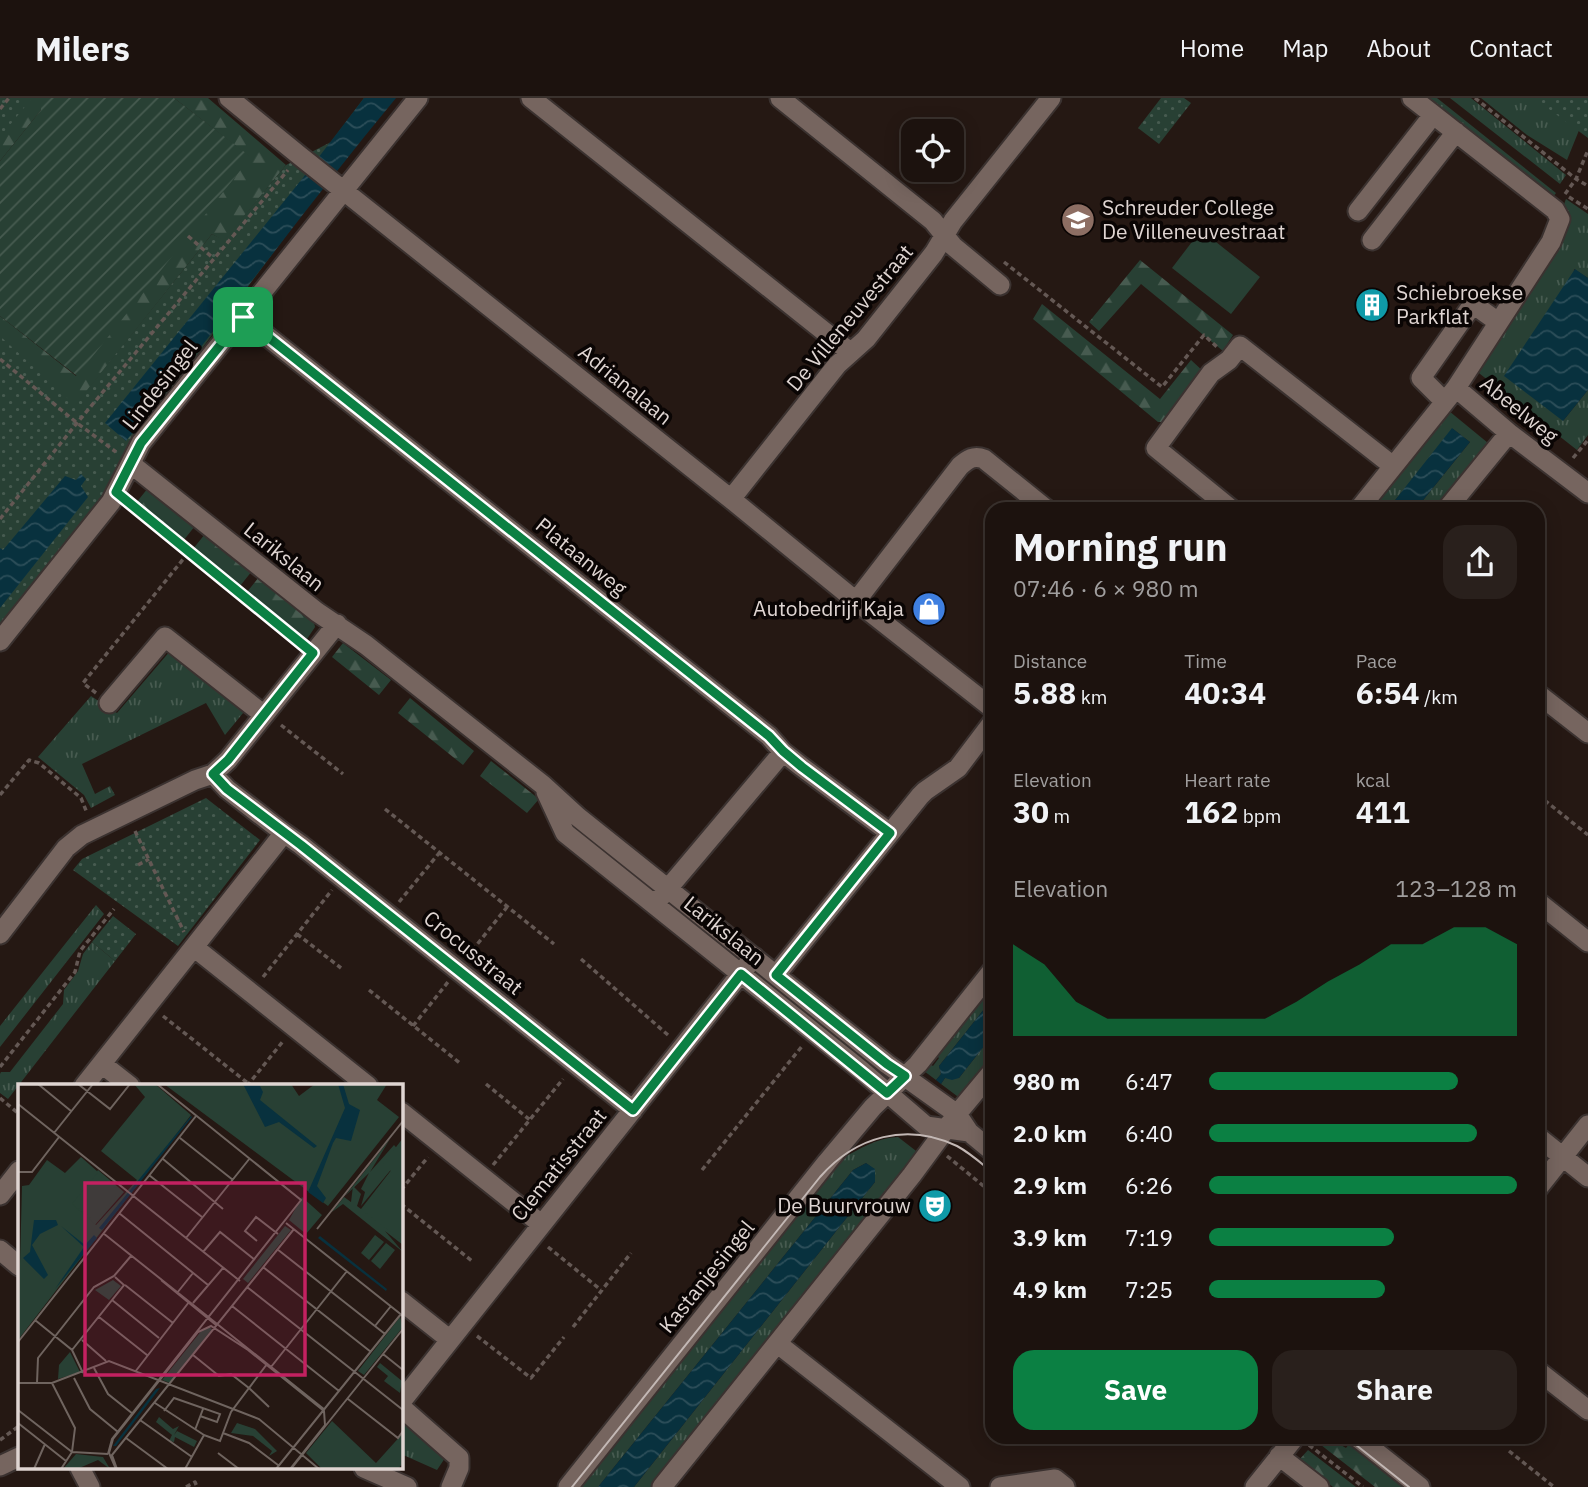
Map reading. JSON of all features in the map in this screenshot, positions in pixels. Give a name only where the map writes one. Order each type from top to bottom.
[{"type":"street","name":"Adrianalaan","points":[[229,98],[985,702]]},
{"type":"street","name":"Lindesingel","points":[[0,641],[111,502],[141,443],[243,317],[340,188],[418,98]]},
{"type":"street","points":[[531,98],[850,352]]},
{"type":"street","points":[[780,98],[933,221],[953,246],[1000,285]]},
{"type":"street","name":"De Villeneuvestraat","points":[[732,499],[837,365],[866,339],[934,253],[953,222],[1051,98]]},
{"type":"street","points":[[1365,502],[1450,394],[1551,242],[1560,219],[1555,210],[1412,98]]},
{"type":"street","points":[[1358,211],[1433,115]]},
{"type":"street","points":[[1372,240],[1455,132]]},
{"type":"street","name":"Abeelweg","points":[[1498,322],[1473,304],[1420,378],[1489,415],[1588,493]]},
{"type":"street","name":"Plataanweg","points":[[243,317],[769,736],[783,751],[890,833]]},
{"type":"street","points":[[1222,502],[1156,448],[1211,373],[1229,360],[1240,346],[1393,466]]},
{"type":"street","points":[[1453,502],[1509,433]]},
{"type":"street","points":[[856,601],[960,466],[976,457],[984,459],[1037,502]]},
{"type":"street","name":"Larikslaan","points":[[131,464],[317,612],[366,645],[543,785],[578,817],[905,1076],[952,1121],[985,1145]]},
{"type":"street","points":[[0,934],[66,848],[82,835],[195,780],[213,774],[228,760],[337,624]]},
{"type":"street","points":[[109,703],[165,637],[264,715]]},
{"type":"street","points":[[1545,699],[1588,733]]},
{"type":"street","points":[[776,975],[925,790],[958,768],[985,732]]},
{"type":"street","points":[[654,904],[783,751]]},
{"type":"street","name":"Crocusstraat","points":[[213,774],[227,789],[342,877],[633,1110]]},
{"type":"street","name":"Larikslaan","points":[[543,785],[565,833],[926,1126],[952,1121]]},
{"type":"street","points":[[87,1084],[284,833]]},
{"type":"street","points":[[1545,908],[1588,942]]},
{"type":"street","points":[[195,948],[365,1084]]},
{"type":"street","name":"Clematisstraat","points":[[402,1404],[455,1332],[754,957]]},
{"type":"street","name":"Kastanjesingel","points":[[568,1487],[827,1163],[887,1093],[918,1064],[985,980]]},
{"type":"street","points":[[102,1064],[127,1084]]},
{"type":"street","points":[[663,1487],[985,1081]]},
{"type":"street","points":[[402,1113],[537,1229]]},
{"type":"street","points":[[1545,1179],[1588,1125]]},
{"type":"street","points":[[1545,1143],[1588,1177]]},
{"type":"street","points":[[0,1195],[18,1172]]},
{"type":"street","points":[[0,1250],[18,1265]]},
{"type":"street","points":[[402,1302],[455,1332]]},
{"type":"street","points":[[778,1344],[960,1487]]},
{"type":"street","points":[[1545,1376],[1588,1410]]},
{"type":"street","points":[[402,1406],[459,1458],[459,1468],[451,1487]]},
{"type":"street","points":[[1255,1487],[1279,1456],[1297,1444]]},
{"type":"street","points":[[1366,1444],[1420,1487]]},
{"type":"street","points":[[1279,1456],[1319,1487]]},
{"type":"street","points":[[0,1466],[18,1457]]},
{"type":"street","points":[[81,1470],[90,1487]]},
{"type":"street","points":[[369,1470],[407,1487]]},
{"type":"street","points":[[1000,1487],[1055,1479],[1065,1487]]},
{"type":"path","points":[[0,109],[9,98]]},
{"type":"path","points":[[1475,98],[1588,186]]},
{"type":"path","points":[[1588,150],[1576,179],[1565,194],[1588,209]]},
{"type":"path","points":[[0,519],[213,258],[303,159]]},
{"type":"path","points":[[188,236],[213,258]]},
{"type":"path","points":[[1005,262],[1162,387],[1204,335],[1229,360]]},
{"type":"path","points":[[0,359],[131,464]]},
{"type":"path","points":[[1573,458],[1588,440]]},
{"type":"path","points":[[116,492],[313,653]]},
{"type":"path","points":[[109,703],[83,683],[189,552]]},
{"type":"path","points":[[264,715],[273,719],[343,774]]},
{"type":"path","points":[[0,795],[29,760],[39,763],[81,798],[94,830]]},
{"type":"path","points":[[1545,801],[1588,835]]},
{"type":"path","points":[[384,809],[554,944]]},
{"type":"path","points":[[135,831],[186,938],[195,948]]},
{"type":"path","points":[[389,915],[440,852]]},
{"type":"path","points":[[138,865],[149,859]]},
{"type":"path","points":[[257,984],[342,877]]},
{"type":"path","points":[[0,1067],[75,972],[80,951],[114,909]]},
{"type":"path","points":[[297,934],[341,968]]},
{"type":"path","points":[[581,958],[683,1047]]},
{"type":"path","points":[[369,990],[461,1064]]},
{"type":"path","points":[[149,1004],[247,1084]]},
{"type":"path","points":[[249,1084],[294,1027]]},
{"type":"path","points":[[702,1170],[813,1032]]},
{"type":"path","points":[[491,1169],[575,1063]]},
{"type":"path","points":[[486,1084],[530,1120]]},
{"type":"path","points":[[0,1098],[18,1113]]},
{"type":"path","points":[[402,1189],[439,1143]]},
{"type":"path","points":[[934,1146],[985,1187]]},
{"type":"path","points":[[402,1205],[472,1261]]},
{"type":"path","points":[[537,1229],[601,1290]]},
{"type":"path","points":[[573,1327],[631,1253]]},
{"type":"path","points":[[455,1332],[531,1378],[564,1337]]},
{"type":"path","points":[[0,1440],[18,1427]]},
{"type":"path","points":[[1306,1444],[1363,1487]]},
{"type":"path","points":[[1509,1451],[1554,1487]]},
{"type":"path","points":[[186,1487],[195,1482],[197,1487]]},
{"type":"green space","points":[[0,98],[32,98],[0,137]]},
{"type":"green space","points":[[20,98],[41,98],[41,110],[0,161],[0,123]]},
{"type":"green space","points":[[41,98],[174,98],[251,157],[77,376],[0,316],[0,161],[41,110]]},
{"type":"green space","points":[[174,98],[208,98],[286,165],[224,241],[212,234],[75,406],[0,344],[0,316],[76,376],[250,157]]},
{"type":"green space","points":[[364,98],[388,98],[129,447],[108,495],[0,630],[0,336],[75,405],[212,234],[224,240],[286,165],[331,142]]},
{"type":"green space","points":[[1161,98],[1184,98],[1191,103],[1159,144],[1138,128]]},
{"type":"green space","points":[[1429,98],[1437,98],[1556,193],[1553,197]]},
{"type":"green space","points":[[1450,98],[1471,98],[1566,175],[1560,184]]},
{"type":"green space","points":[[1481,98],[1588,98],[1588,108],[1567,160],[1527,135]]},
{"type":"green space","points":[[1534,98],[1588,98],[1588,138]]},
{"type":"green space","points":[[1566,199],[1588,214],[1588,278],[1574,269],[1563,421],[1588,390],[1588,435],[1577,450],[1475,370],[1567,232],[1569,219],[1563,207]]},
{"type":"green space","points":[[1201,230],[1260,277],[1231,314],[1172,268]]},
{"type":"green space","points":[[1140,260],[1233,335],[1223,351],[1141,284],[1099,331],[1089,322]]},
{"type":"green space","points":[[1042,304],[1160,399],[1191,360],[1205,373],[1165,422],[1158,422],[1033,319]]},
{"type":"green space","points":[[1449,411],[1488,443],[1440,502],[1422,502],[1470,442],[1453,429],[1394,502],[1373,502]]},
{"type":"green space","points":[[148,488],[195,526],[183,541],[136,503]]},
{"type":"green space","points":[[205,534],[252,571],[240,586],[193,549]]},
{"type":"green space","points":[[259,577],[314,622],[315,627],[307,639],[247,592]]},
{"type":"green space","points":[[343,643],[391,680],[379,695],[332,657]]},
{"type":"green space","points":[[171,650],[248,707],[225,735],[206,703],[82,764],[95,794],[110,786],[115,795],[91,808],[84,795],[38,757],[91,696],[117,713]]},
{"type":"green space","points":[[410,698],[474,751],[463,765],[398,713]]},
{"type":"green space","points":[[491,761],[539,799],[527,813],[480,776]]},
{"type":"green space","points":[[206,798],[260,840],[178,946],[73,870],[82,859]]},
{"type":"green space","points":[[96,905],[104,914],[0,1047],[0,1026]]},
{"type":"green space","points":[[113,916],[136,934],[115,961],[92,942]]},
{"type":"green space","points":[[92,942],[115,961],[8,1099],[0,1093],[1,1072],[10,1072],[63,1004],[64,990],[78,971],[83,954]]},
{"type":"green space","points":[[985,991],[985,1008],[939,1066],[941,1074],[936,1080],[924,1071],[927,1062],[933,1066],[939,1058],[934,1054]]},
{"type":"green space","points":[[985,1045],[985,1070],[966,1094],[957,1096],[941,1084],[945,1078],[959,1078]]},
{"type":"green space","points":[[898,1137],[920,1154],[656,1487],[634,1487],[875,1182],[874,1169],[866,1163],[853,1170],[598,1487],[578,1487],[843,1158],[876,1141]]},
{"type":"green space","points":[[402,1423],[445,1458],[437,1470],[402,1454]]},
{"type":"green space","points":[[1339,1444],[1346,1448],[1349,1444],[1402,1487],[1375,1487],[1321,1445]]},
{"type":"green space","points":[[1308,1450],[1356,1487],[1333,1487],[1299,1460]]},
{"type":"water","points":[[364,98],[396,98],[126,441],[105,423]]},
{"type":"water","points":[[1575,269],[1588,278],[1588,390],[1563,421],[1504,376]]},
{"type":"water","points":[[1452,428],[1470,442],[1422,502],[1394,502]]},
{"type":"water","points":[[81,474],[86,479],[81,486],[88,497],[0,608],[0,548],[3,550],[65,476],[76,480]]},
{"type":"water","points":[[985,1008],[985,1045],[959,1078],[945,1078],[941,1084],[936,1080],[941,1074],[939,1066]]},
{"type":"water","points":[[866,1163],[875,1169],[875,1182],[634,1487],[598,1487],[853,1170]]},
{"type":"tram line","points":[[572,1487],[834,1163],[866,1143],[901,1134],[920,1135],[957,1146],[985,1166]]},
{"type":"tram line","points":[[1355,1444],[1409,1487]]},
{"type":"place","name":"Schreuder College De Villeneuvestraat","points":[[1078,220]]},
{"type":"place","name":"Schiebroekse Parkflat","points":[[1372,305]]},
{"type":"place","name":"Autobedrijf Kaja","points":[[929,609]]},
{"type":"place","name":"De Buurvrouw","points":[[935,1206]]},
{"type":"route","points":[[243,317],[769,736],[802,767],[890,833],[776,975],[905,1076],[887,1093],[741,974],[633,1110],[227,789],[213,774],[228,760],[313,653],[116,492],[141,443],[243,317]]}]
